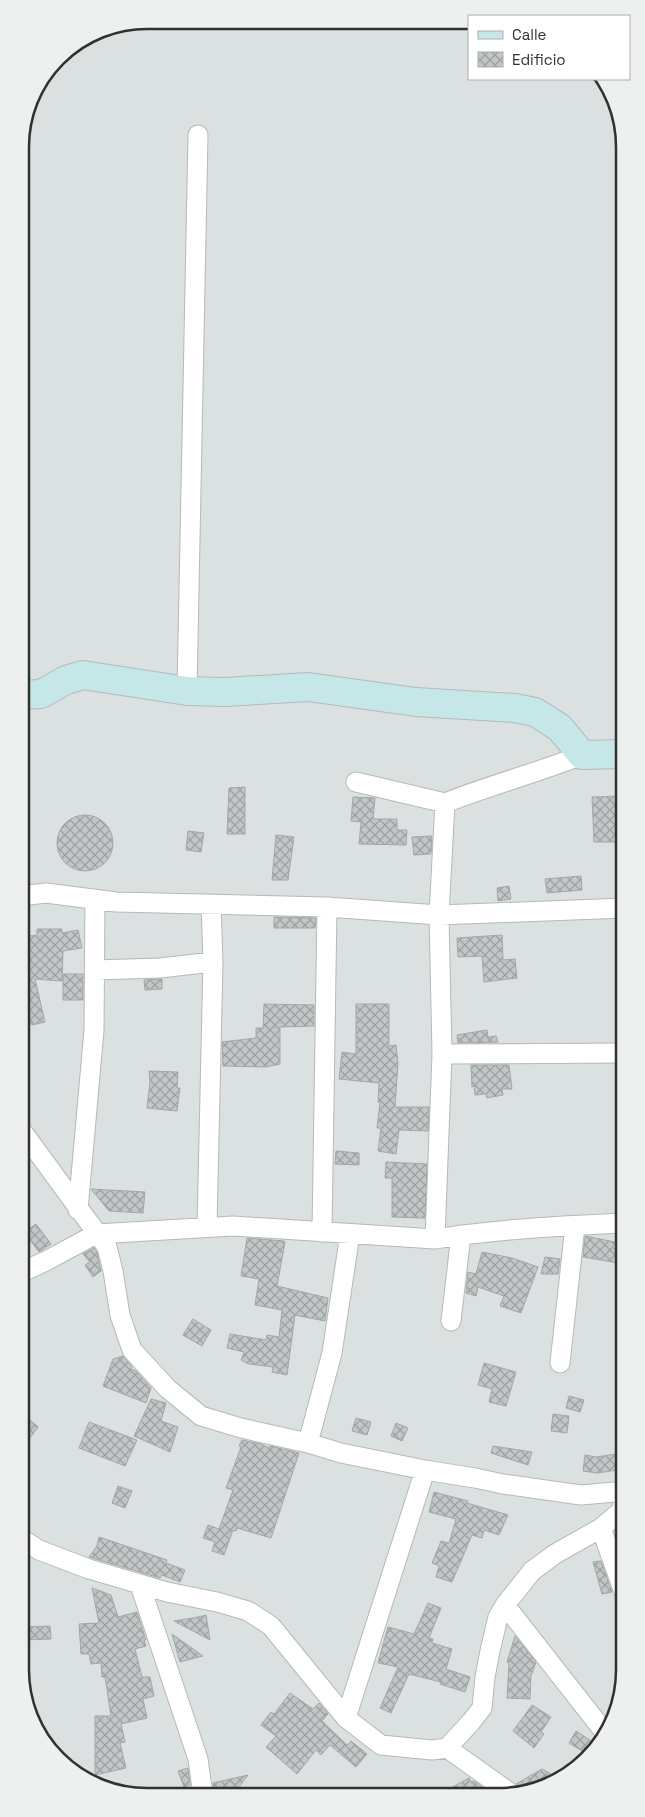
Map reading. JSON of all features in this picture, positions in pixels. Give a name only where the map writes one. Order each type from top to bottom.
[{"type":"street","points":[[187,691],[198,135]]},
{"type":"street","points":[[29,694],[42,694],[66,680],[83,675],[187,691],[225,692],[308,687],[416,702],[515,708],[535,712],[560,728],[582,755]]},
{"type":"street","points":[[356,782],[445,803],[582,755],[616,754]]},
{"type":"street","points":[[434,1239],[442,1054],[439,915],[445,803]]},
{"type":"street","points":[[29,895],[46,893],[116,902],[254,907],[327,907],[439,915],[616,908]]},
{"type":"street","points":[[78,1210],[94,1030],[95,899]]},
{"type":"street","points":[[207,1226],[213,962],[211,904]]},
{"type":"street","points":[[322,1232],[327,907]]},
{"type":"street","points":[[94,970],[160,968],[213,962]]},
{"type":"street","points":[[442,1054],[616,1053]]},
{"type":"street","points":[[29,1141],[107,1247],[120,1315],[132,1350],[168,1389],[201,1416],[341,1453],[503,1484],[581,1495],[616,1489]]},
{"type":"street","points":[[29,1269],[46,1262],[96,1234],[207,1226],[233,1226],[434,1239],[461,1235],[616,1223]]},
{"type":"street","points":[[560,1363],[574,1226]]},
{"type":"street","points":[[308,1443],[332,1353],[350,1234]]},
{"type":"street","points":[[451,1321],[461,1235]]},
{"type":"street","points":[[346,1718],[425,1470]]},
{"type":"street","points":[[29,1544],[39,1550],[81,1566],[140,1585],[248,1611],[271,1626],[346,1718],[381,1745],[432,1750],[447,1748],[472,1722],[482,1708],[484,1677],[498,1617],[505,1605],[532,1571],[555,1554],[601,1528],[616,1515]]},
{"type":"street","points":[[601,1528],[616,1570]]},
{"type":"street","points":[[140,1585],[198,1759],[202,1788]]},
{"type":"street","points":[[505,1605],[602,1728]]},
{"type":"street","points":[[447,1748],[504,1788]]},
{"type":"building","points":[[245,787],[245,834],[227,834],[229,788]]},
{"type":"building","points":[[616,796],[616,842],[594,842],[592,797]]},
{"type":"building","points":[[353,797],[375,798],[373,819],[397,819],[397,830],[407,830],[406,845],[359,844],[361,822],[351,821]]},
{"type":"building","points":[[85,815],[105,823],[113,843],[105,863],[85,871],[65,863],[57,843],[65,823]]},
{"type":"building","points":[[188,831],[204,833],[201,852],[186,850]]},
{"type":"building","points":[[276,835],[294,837],[288,880],[272,880]]},
{"type":"building","points":[[432,836],[431,854],[414,855],[412,837]]},
{"type":"building","points":[[581,876],[582,890],[547,893],[545,879]]},
{"type":"building","points":[[509,886],[511,899],[498,901],[497,888]]},
{"type":"building","points":[[274,917],[316,918],[315,928],[274,928]]},
{"type":"building","points":[[37,929],[62,929],[62,933],[78,930],[82,948],[63,951],[62,981],[35,979],[45,1022],[32,1025],[29,1024],[29,936],[37,935]]},
{"type":"building","points":[[502,935],[503,960],[515,959],[517,978],[484,982],[482,956],[458,957],[457,938]]},
{"type":"building","points":[[63,974],[83,974],[83,1000],[63,1000]]},
{"type":"building","points":[[162,979],[162,989],[145,990],[144,980]]},
{"type":"building","points":[[264,1004],[314,1005],[314,1026],[280,1027],[280,1064],[266,1067],[223,1066],[222,1042],[256,1038],[256,1028],[263,1028]]},
{"type":"building","points":[[356,1004],[389,1004],[389,1046],[396,1045],[398,1063],[395,1107],[429,1107],[428,1131],[399,1130],[396,1154],[378,1151],[381,1128],[377,1128],[380,1102],[378,1102],[379,1083],[339,1079],[342,1052],[356,1054]]},
{"type":"building","points":[[487,1030],[488,1037],[496,1036],[498,1042],[458,1043],[457,1035]]},
{"type":"building","points":[[471,1065],[509,1065],[512,1089],[502,1089],[503,1095],[487,1098],[486,1094],[475,1095],[474,1086],[472,1087]]},
{"type":"building","points":[[149,1071],[178,1072],[177,1088],[180,1088],[177,1111],[147,1108],[150,1082]]},
{"type":"building","points":[[336,1151],[359,1153],[359,1165],[335,1164]]},
{"type":"building","points":[[386,1162],[427,1164],[425,1218],[392,1217],[392,1178],[385,1178]]},
{"type":"building","points":[[91,1189],[145,1192],[143,1213],[109,1211]]},
{"type":"building","points":[[36,1224],[51,1244],[39,1252],[29,1239],[29,1229]]},
{"type":"building","points":[[585,1236],[615,1242],[613,1248],[616,1249],[616,1263],[583,1257]]},
{"type":"building","points":[[247,1238],[285,1242],[277,1286],[328,1298],[325,1321],[295,1315],[287,1375],[272,1372],[273,1367],[249,1364],[241,1360],[244,1352],[227,1348],[230,1334],[266,1340],[267,1335],[279,1337],[282,1310],[255,1305],[259,1279],[241,1276]]},
{"type":"building","points":[[94,1248],[97,1252],[101,1271],[93,1277],[85,1265],[90,1262],[83,1254]]},
{"type":"building","points":[[482,1252],[512,1258],[538,1267],[521,1313],[500,1306],[504,1296],[478,1287],[476,1296],[466,1293],[468,1272],[476,1274]]},
{"type":"building","points":[[545,1257],[560,1259],[558,1274],[541,1274]]},
{"type":"building","points":[[193,1319],[211,1330],[202,1346],[183,1335]]},
{"type":"building","points":[[123,1356],[132,1367],[131,1369],[136,1371],[151,1388],[146,1403],[103,1386],[113,1359]]},
{"type":"building","points":[[484,1363],[516,1372],[506,1406],[489,1402],[492,1389],[478,1385]]},
{"type":"building","points":[[569,1396],[584,1400],[580,1412],[566,1408]]},
{"type":"building","points":[[151,1399],[166,1403],[161,1421],[178,1427],[170,1452],[134,1436]]},
{"type":"building","points":[[553,1414],[569,1416],[567,1433],[551,1431]]},
{"type":"building","points":[[356,1418],[371,1422],[367,1435],[352,1431]]},
{"type":"building","points":[[29,1419],[38,1427],[29,1437]]},
{"type":"building","points":[[89,1422],[137,1440],[125,1466],[79,1448]]},
{"type":"building","points":[[396,1423],[408,1428],[402,1441],[391,1436]]},
{"type":"building","points":[[242,1440],[261,1444],[269,1448],[270,1446],[299,1453],[271,1538],[237,1528],[236,1531],[233,1530],[224,1555],[212,1551],[215,1542],[203,1538],[208,1525],[219,1529],[233,1490],[226,1488]]},
{"type":"building","points":[[493,1446],[532,1452],[528,1465],[491,1453]]},
{"type":"building","points":[[616,1454],[616,1470],[597,1473],[583,1471],[585,1455],[596,1457]]},
{"type":"building","points":[[118,1486],[132,1491],[125,1508],[112,1503]]},
{"type":"building","points":[[434,1492],[508,1515],[499,1535],[484,1530],[482,1538],[472,1535],[452,1582],[436,1577],[439,1566],[432,1563],[441,1541],[449,1543],[456,1519],[429,1512]]},
{"type":"building","points":[[99,1537],[167,1560],[166,1563],[185,1570],[180,1582],[162,1575],[160,1578],[89,1557],[97,1546]]},
{"type":"building","points":[[601,1561],[612,1592],[602,1594],[593,1562]]},
{"type":"building","points":[[92,1588],[111,1595],[118,1617],[137,1612],[146,1640],[144,1640],[146,1646],[135,1649],[142,1677],[150,1677],[154,1696],[143,1699],[147,1718],[121,1724],[125,1742],[120,1743],[126,1768],[95,1775],[95,1716],[111,1716],[105,1677],[102,1677],[101,1663],[91,1664],[89,1654],[81,1654],[79,1624],[99,1623]]},
{"type":"building","points":[[428,1603],[441,1608],[429,1638],[433,1639],[432,1643],[452,1649],[446,1669],[470,1677],[465,1692],[440,1684],[441,1682],[409,1674],[391,1713],[380,1708],[398,1667],[378,1663],[388,1627],[414,1634]]},
{"type":"building","points":[[206,1615],[210,1640],[174,1621],[198,1617]]},
{"type":"building","points":[[50,1626],[51,1639],[29,1640],[29,1627]]},
{"type":"building","points":[[172,1634],[203,1656],[180,1662]]},
{"type":"building","points":[[515,1636],[536,1662],[531,1676],[530,1699],[507,1698],[509,1663],[507,1662]]},
{"type":"building","points":[[290,1693],[313,1709],[319,1703],[328,1714],[322,1721],[347,1745],[351,1741],[367,1754],[356,1767],[330,1745],[321,1755],[316,1750],[297,1774],[266,1747],[276,1736],[261,1725],[271,1712],[274,1714]]},
{"type":"building","points":[[532,1705],[551,1717],[541,1732],[544,1734],[534,1748],[513,1731]]},
{"type":"building","points":[[576,1731],[590,1740],[582,1751],[569,1743]]},
{"type":"building","points":[[188,1768],[190,1785],[184,1787],[178,1771]]},
{"type":"building","points":[[542,1769],[553,1775],[522,1786],[516,1784]]},
{"type":"building","points":[[248,1775],[238,1788],[213,1788],[213,1783]]},
{"type":"building","points":[[469,1778],[471,1782],[474,1781],[483,1788],[451,1788]]}]
